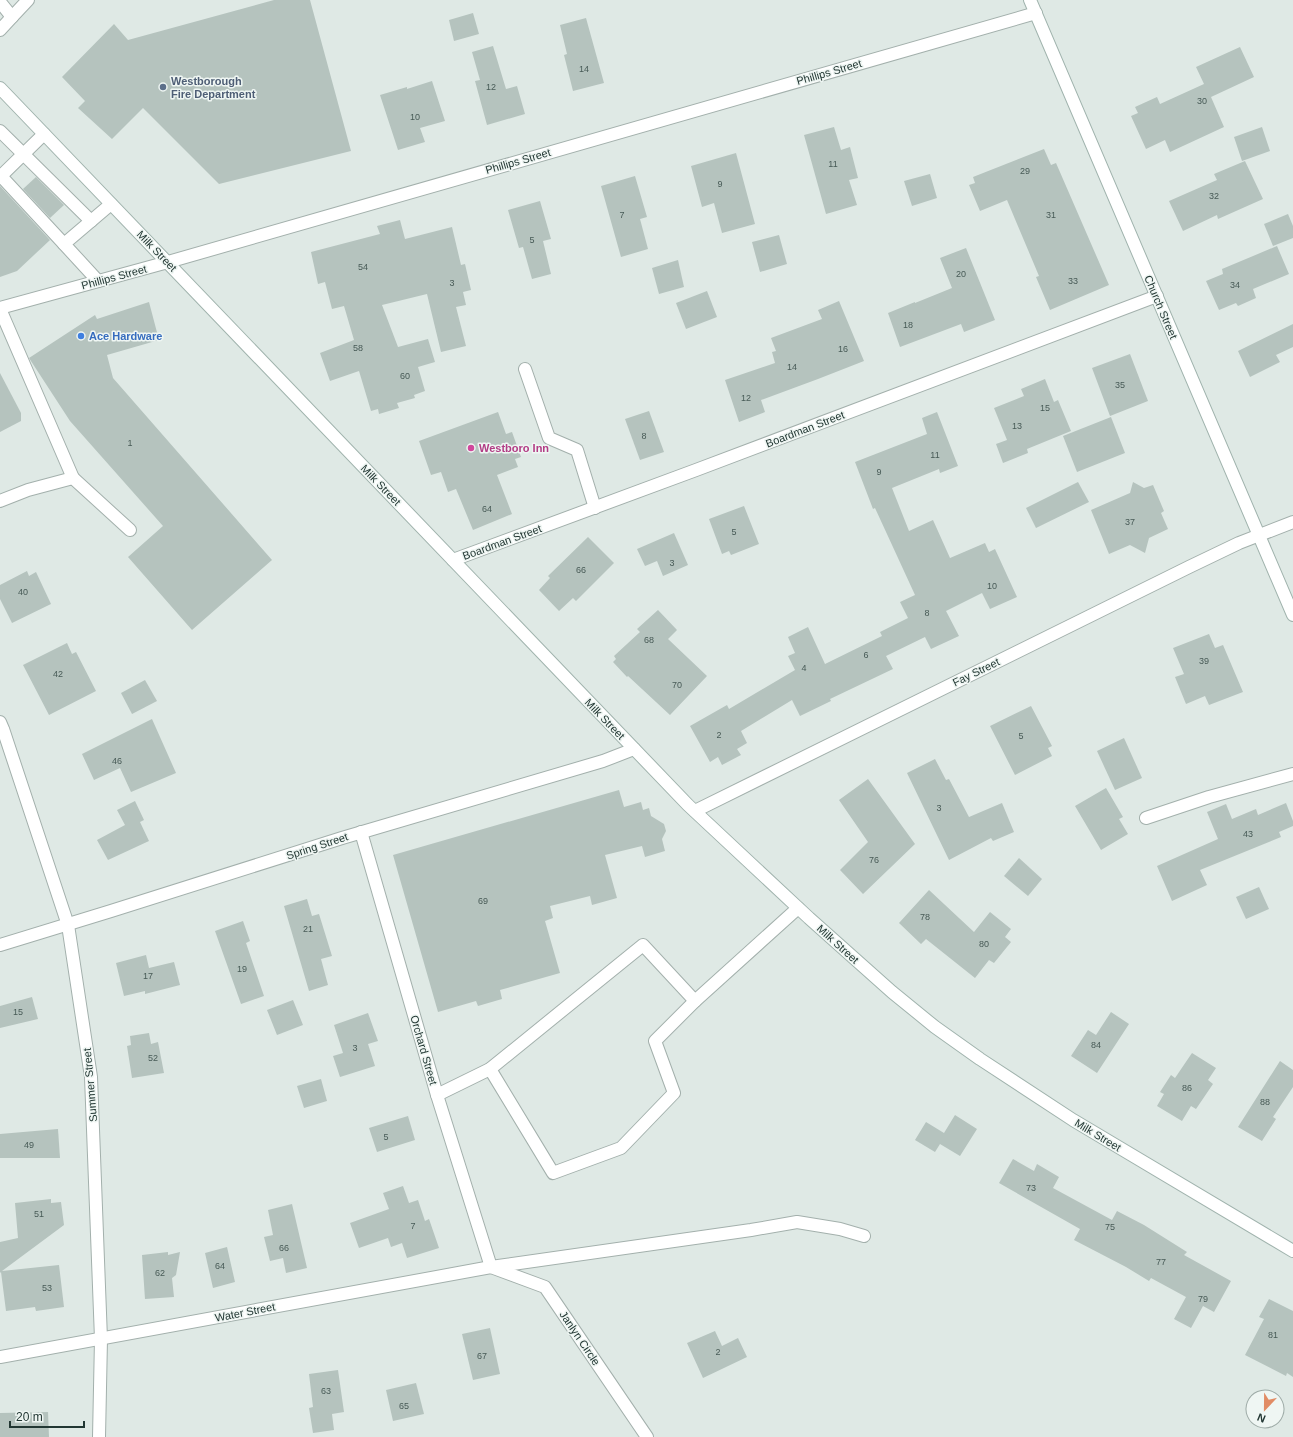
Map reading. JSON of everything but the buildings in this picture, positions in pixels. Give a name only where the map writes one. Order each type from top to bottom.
[{"type":"street","points":[[0,30],[28,0]]},
{"type":"street","name":"Church Street","points":[[1030,0],[1293,615]]},
{"type":"street","points":[[0,2],[12,17]]},
{"type":"street","name":"Phillips Street","points":[[0,308],[168,262],[1036,13]]},
{"type":"street","name":"Milk Street","points":[[0,88],[694,811],[798,908],[892,992],[935,1027],[980,1059],[1073,1120],[1293,1251]]},
{"type":"street","points":[[0,131],[91,221]]},
{"type":"street","points":[[44,134],[1,176],[98,281]]},
{"type":"street","points":[[64,244],[111,204]]},
{"type":"street","name":"Boardman Street","points":[[453,560],[596,508],[1157,296]]},
{"type":"street","points":[[0,308],[73,478],[130,530]]},
{"type":"street","points":[[525,369],[549,438],[577,450],[596,508]]},
{"type":"street","points":[[0,501],[28,490],[73,478]]},
{"type":"street","name":"Fay Street","points":[[694,811],[1189,567],[1239,543],[1293,522]]},
{"type":"street","name":"Summer Street","points":[[0,722],[68,925],[91,1077],[101,1339],[100,1437]]},
{"type":"street","name":"Spring Street","points":[[0,945],[68,925],[361,832],[603,761],[634,749]]},
{"type":"street","points":[[1146,818],[1209,797],[1293,774]]},
{"type":"street","name":"Orchard Street","points":[[361,832],[437,1095],[491,1266]]},
{"type":"street","points":[[490,1069],[553,1173],[621,1148],[674,1093],[655,1041],[695,1002],[798,908]]},
{"type":"street","points":[[437,1095],[490,1069],[642,945],[695,1002]]},
{"type":"street","name":"Water Street","points":[[0,1357],[491,1266],[751,1230],[797,1222],[840,1229],[864,1236]]},
{"type":"street","name":"Janlyn Circle","points":[[491,1266],[545,1287],[647,1437]]},
{"type":"place","name":"Westborough Fire Department","points":[[163,87]]},
{"type":"place","name":"Ace Hardware","points":[[81,336]]},
{"type":"place","name":"Westboro Inn","points":[[471,448]]}]
